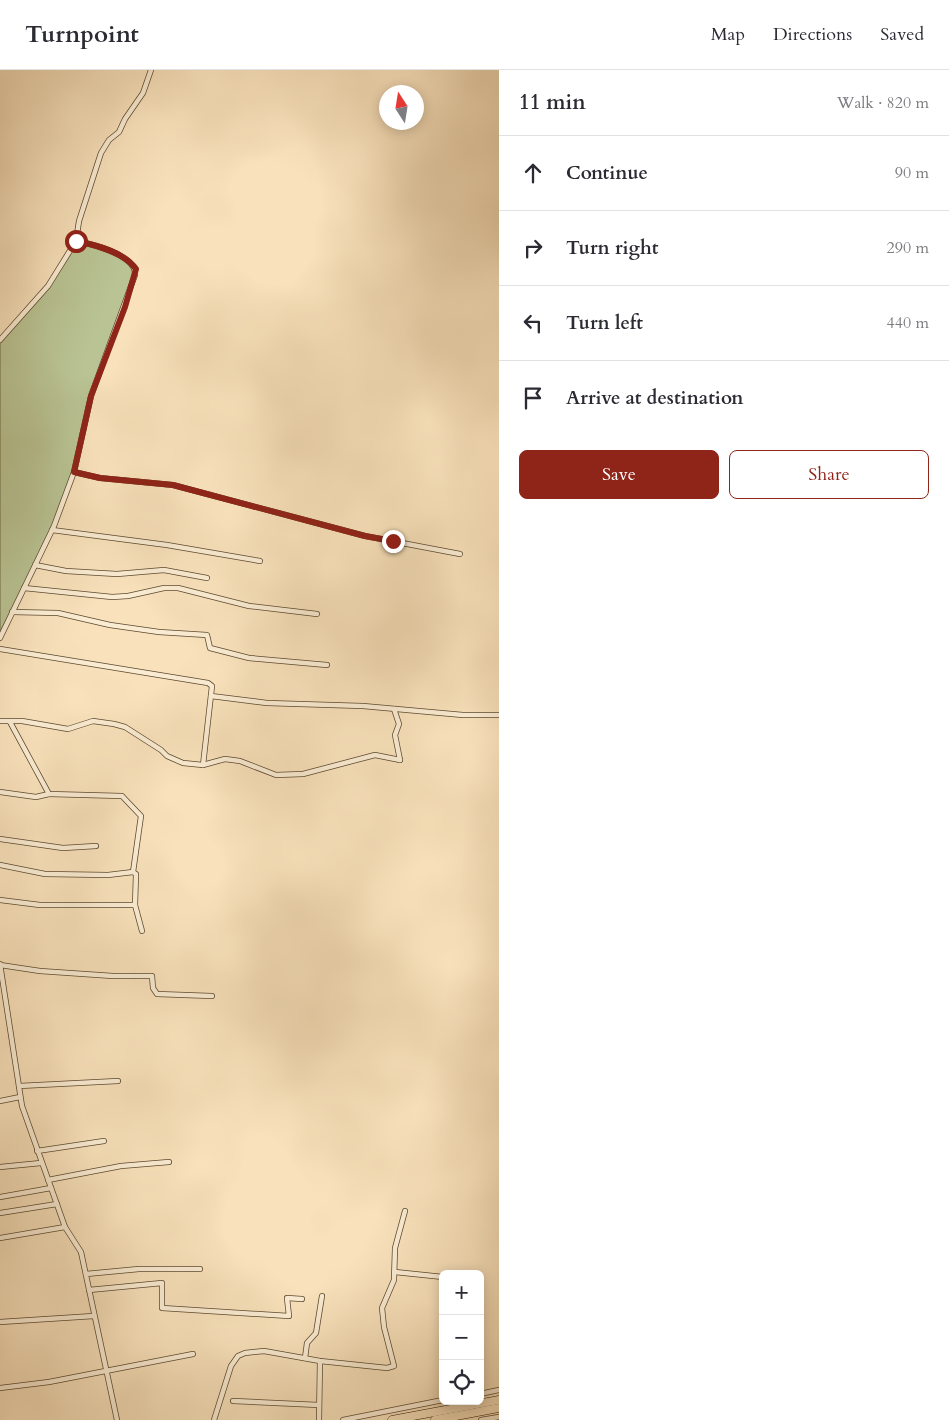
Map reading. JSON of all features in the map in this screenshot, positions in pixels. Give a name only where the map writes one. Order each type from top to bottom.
[{"type":"highway","points":[[392,1420],[499,1400]]},
{"type":"highway","points":[[435,1420],[499,1408]]},
{"type":"street","points":[[0,340],[48,286],[76,241],[79,221],[101,153],[109,140],[119,132],[125,119],[143,93],[151,70]]},
{"type":"street","points":[[0,638],[52,530],[74,472],[91,396],[125,307],[136,269],[119,254],[76,241]]},
{"type":"street","points":[[74,472],[100,478],[173,485],[365,536],[460,554]]},
{"type":"street","points":[[52,530],[167,545],[260,561]]},
{"type":"street","points":[[35,565],[66,572],[117,574],[164,570],[207,578]]},
{"type":"street","points":[[24,588],[112,597],[128,596],[164,588],[178,588],[249,606],[317,614]]},
{"type":"street","points":[[12,612],[58,613],[119,626],[207,635],[210,648],[250,658],[327,665]]},
{"type":"street","points":[[0,650],[202,681],[212,686],[209,699],[203,765]]},
{"type":"street","points":[[211,696],[275,703],[363,706],[499,715]]},
{"type":"street","points":[[0,721],[22,721],[68,729],[93,721],[114,724],[125,727],[161,750],[167,756],[192,766],[225,759],[269,774],[283,776],[303,774],[375,755],[400,760],[395,735],[399,724],[394,709]]},
{"type":"street","points":[[10,722],[49,794]]},
{"type":"street","points":[[0,792],[36,797],[49,794],[116,795],[124,798],[141,816],[133,872],[136,874],[135,906],[142,932]]},
{"type":"street","points":[[0,839],[63,848],[96,846]]},
{"type":"street","points":[[0,865],[45,874],[108,875],[133,872]]},
{"type":"street","points":[[0,900],[40,905],[135,906]]},
{"type":"street","points":[[117,1420],[104,1371],[81,1252],[65,1227],[41,1163],[20,1097],[2,995],[0,965],[40,971],[113,976],[152,976],[153,988],[157,994],[212,996]]},
{"type":"street","points":[[19,1086],[118,1081]]},
{"type":"street","points":[[0,1101],[20,1097]]},
{"type":"street","points":[[37,1150],[104,1141]]},
{"type":"street","points":[[48,1180],[120,1166],[168,1162]]},
{"type":"street","points":[[0,1167],[41,1163]]},
{"type":"street","points":[[0,1197],[51,1188]]},
{"type":"street","points":[[0,1213],[57,1204]]},
{"type":"street","points":[[214,1420],[231,1366],[238,1356],[245,1353],[264,1351],[320,1361],[387,1368],[394,1366],[381,1314],[395,1272],[395,1248],[406,1211]]},
{"type":"street","points":[[0,1238],[65,1227]]},
{"type":"street","points":[[86,1274],[139,1269],[200,1269]]},
{"type":"street","points":[[395,1272],[413,1276],[439,1277]]},
{"type":"street","points":[[89,1290],[162,1283],[162,1308],[288,1316],[288,1298],[302,1299]]},
{"type":"street","points":[[305,1358],[308,1343],[316,1333],[322,1296]]},
{"type":"street","points":[[0,1322],[94,1316]]},
{"type":"street","points":[[0,1388],[194,1354]]},
{"type":"street","points":[[319,1420],[320,1361]]},
{"type":"street","points":[[484,1393],[499,1390]]},
{"type":"street","points":[[233,1401],[319,1405]]},
{"type":"street","points":[[343,1420],[439,1401]]},
{"type":"street","points":[[482,1420],[499,1417]]},
{"type":"green space","points":[[76,241],[119,254],[135,269],[91,396],[74,472],[54,526],[0,638],[0,340],[48,286]]},
{"type":"route","points":[[76,241],[119,254],[136,269],[125,307],[91,396],[74,472],[100,478],[152,481],[173,485],[274,513],[365,536],[393,541]]}]
